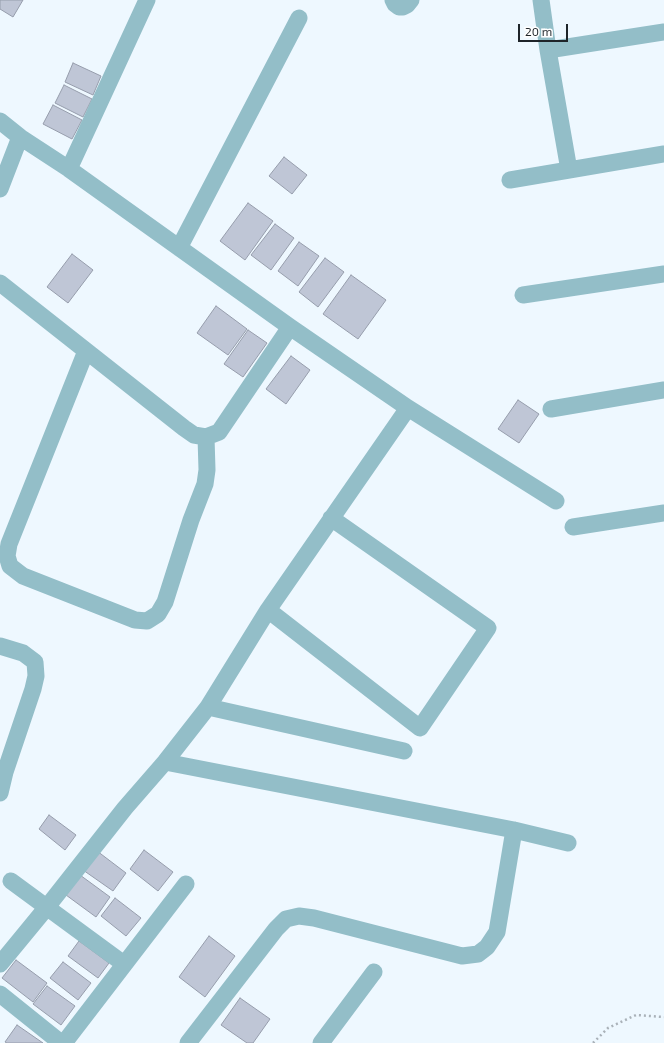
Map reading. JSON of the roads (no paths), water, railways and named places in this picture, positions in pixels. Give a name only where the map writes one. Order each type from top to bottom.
[{"type":"street","points":[[69,169],[147,0]]},
{"type":"street","points":[[394,0],[395,4],[399,7],[403,7],[411,0]]},
{"type":"street","points":[[541,0],[548,50],[569,170]]},
{"type":"street","points":[[179,248],[300,18]]},
{"type":"street","points":[[548,50],[664,32]]},
{"type":"street","points":[[0,121],[20,137],[69,169],[290,327],[408,408],[556,500]]},
{"type":"street","points":[[0,189],[20,137]]},
{"type":"street","points":[[510,180],[664,154]]},
{"type":"street","points":[[523,295],[664,274]]},
{"type":"street","points":[[0,283],[184,428],[194,435],[206,437],[219,432],[290,327]]},
{"type":"street","points":[[86,351],[9,544],[7,556],[10,566],[23,576],[135,620],[147,621],[158,614],[165,602],[204,484],[207,470],[206,437]]},
{"type":"street","points":[[551,409],[664,390]]},
{"type":"street","points":[[0,964],[208,707],[268,610],[408,408]]},
{"type":"street","points":[[573,526],[664,514]]},
{"type":"street","points":[[268,610],[420,728],[488,628],[331,518]]},
{"type":"street","points":[[0,646],[22,653],[35,662],[36,676],[33,689],[2,771],[0,793]]},
{"type":"street","points":[[208,707],[404,752]]},
{"type":"street","points":[[165,762],[514,830],[568,843]]},
{"type":"street","points":[[188,1043],[276,929],[286,919],[299,916],[314,918],[462,956],[478,954],[487,947],[497,932],[514,830]]},
{"type":"street","points":[[11,881],[124,964]]},
{"type":"street","points":[[0,994],[62,1043],[186,884]]},
{"type":"street","points":[[321,1043],[374,972]]}]
